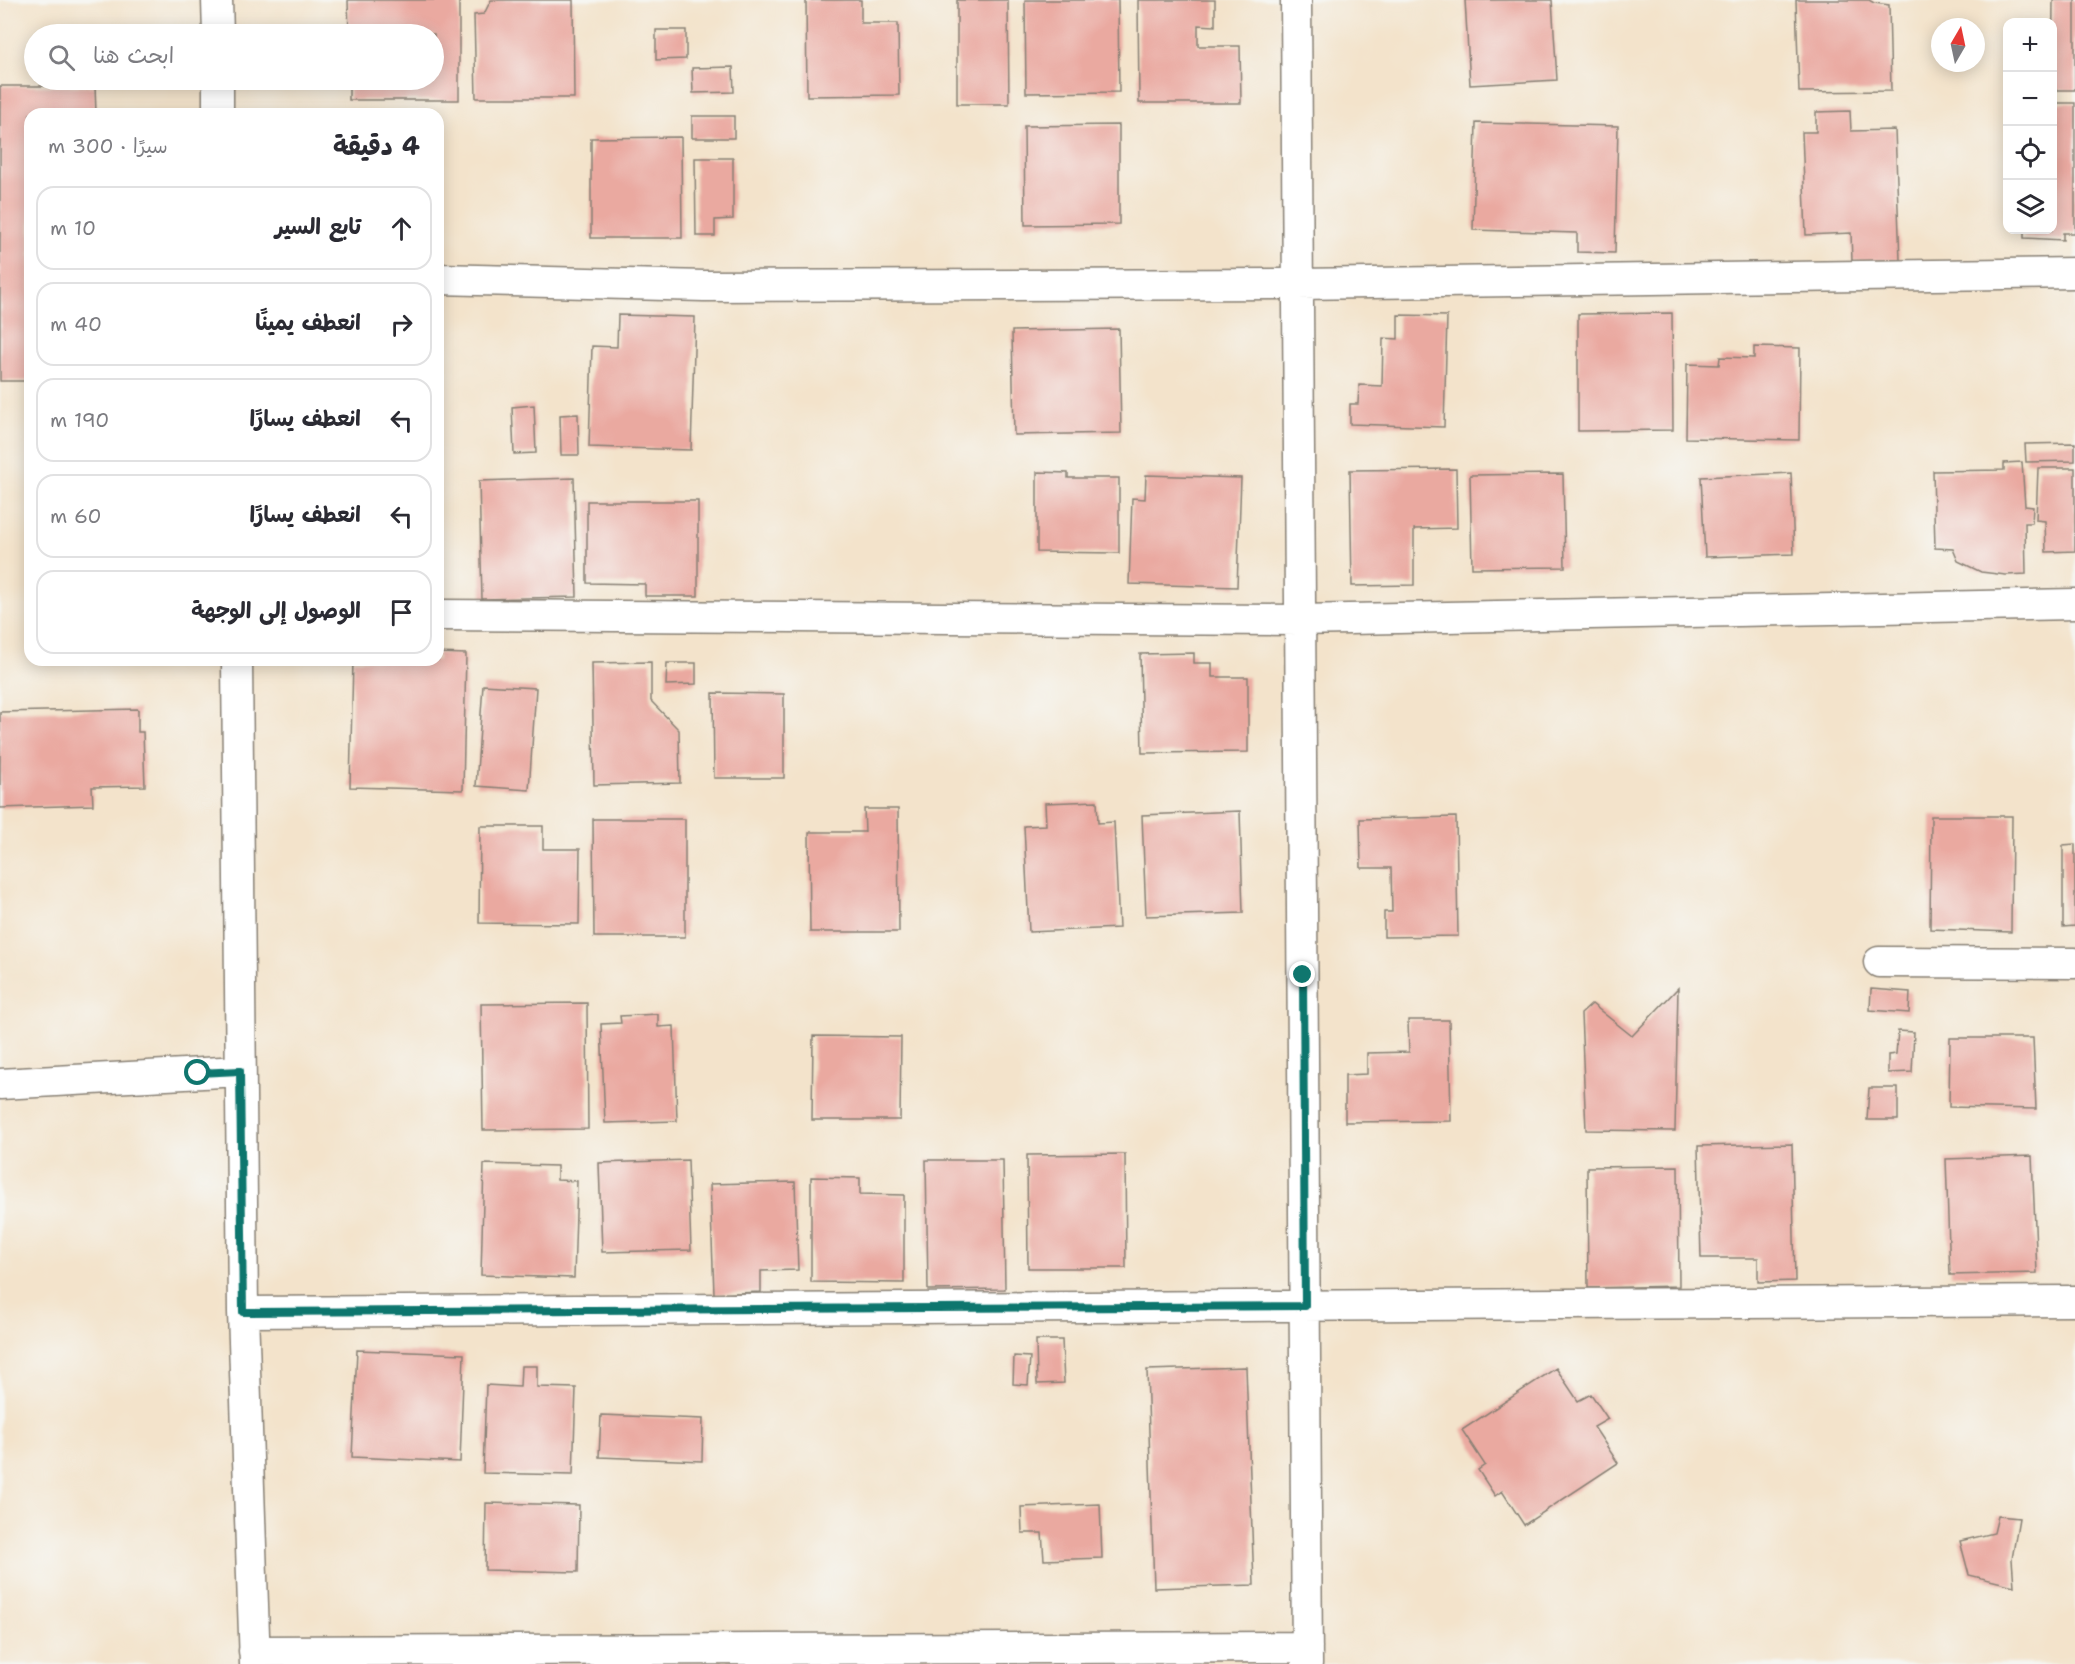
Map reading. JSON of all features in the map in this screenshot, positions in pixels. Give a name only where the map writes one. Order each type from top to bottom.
[{"type":"street","points":[[217,0],[218,24]]},
{"type":"street","points":[[237,666],[243,1312],[255,1658],[1307,1655],[1296,0]]},
{"type":"street","points":[[218,90],[219,108]]},
{"type":"street","points":[[444,279],[704,286],[1298,284],[2075,273]]},
{"type":"street","points":[[444,615],[1300,620],[2075,604]]},
{"type":"street","points":[[1879,962],[2075,963]]},
{"type":"street","points":[[0,1084],[240,1071]]},
{"type":"street","points":[[243,1312],[2075,1301]]},
{"type":"building","points":[[348,0],[459,0],[459,100],[349,100],[349,90],[444,90],[444,24],[349,24]]},
{"type":"building","points":[[491,0],[573,0],[574,98],[476,98],[474,15],[484,14]]},
{"type":"building","points":[[806,0],[861,0],[861,23],[898,23],[899,95],[807,96]]},
{"type":"building","points":[[957,0],[1008,0],[1009,104],[957,104]]},
{"type":"building","points":[[1025,0],[1118,0],[1119,92],[1026,93]]},
{"type":"building","points":[[1138,0],[1215,0],[1215,26],[1198,25],[1198,46],[1240,46],[1241,103],[1139,103]]},
{"type":"building","points":[[1465,0],[1552,0],[1557,80],[1470,85]]},
{"type":"building","points":[[1796,0],[1869,0],[1889,5],[1891,91],[1799,92]]},
{"type":"building","points":[[2053,0],[2075,0],[2075,90],[2057,90],[2057,18],[2053,18]]},
{"type":"building","points":[[656,30],[686,30],[686,59],[656,60]]},
{"type":"building","points":[[733,67],[734,92],[693,93],[692,68]]},
{"type":"building","points":[[0,86],[24,86],[24,90],[95,90],[96,108],[24,108],[24,381],[0,381]]},
{"type":"building","points":[[2057,103],[2075,103],[2075,233],[2063,233],[2063,240],[2024,238],[2024,234],[2057,234]]},
{"type":"building","points":[[1850,111],[1851,131],[1895,130],[1900,260],[1852,261],[1851,233],[1806,235],[1802,132],[1816,132],[1816,112]]},
{"type":"building","points":[[692,116],[734,116],[734,138],[692,138]]},
{"type":"building","points":[[1476,123],[1618,126],[1615,253],[1577,252],[1577,233],[1473,230]]},
{"type":"building","points":[[1119,125],[1119,224],[1025,225],[1024,126]]},
{"type":"building","points":[[681,137],[682,238],[591,238],[591,138]]},
{"type":"building","points":[[695,158],[733,158],[733,219],[715,220],[715,236],[696,236]]},
{"type":"building","points":[[1672,313],[1673,430],[1578,431],[1578,314]]},
{"type":"building","points":[[618,315],[695,317],[691,450],[589,447],[592,346],[617,347]]},
{"type":"building","points":[[1398,315],[1447,316],[1444,427],[1350,424],[1350,404],[1358,404],[1359,385],[1382,386],[1383,338],[1398,339]]},
{"type":"building","points":[[1119,329],[1121,433],[1014,435],[1012,331]]},
{"type":"building","points":[[1754,347],[1800,348],[1799,440],[1686,438],[1687,364],[1719,365],[1720,357],[1754,358]]},
{"type":"building","points":[[534,405],[536,453],[514,454],[512,407]]},
{"type":"building","points":[[578,414],[579,455],[561,455],[560,415]]},
{"type":"building","points":[[2075,443],[2075,461],[2026,462],[2025,444]]},
{"type":"building","points":[[2022,462],[2025,506],[2033,507],[2032,523],[2025,523],[2026,574],[2006,575],[1981,572],[1958,561],[1953,549],[1935,548],[1933,471],[2004,470],[2004,463]]},
{"type":"building","points":[[2038,468],[2075,468],[2075,551],[2046,552],[2045,521],[2036,520]]},
{"type":"building","points":[[1456,469],[1457,528],[1414,529],[1414,585],[1352,586],[1350,470]]},
{"type":"building","points":[[1037,472],[1068,473],[1068,478],[1119,478],[1119,553],[1037,552]]},
{"type":"building","points":[[1791,473],[1794,554],[1705,557],[1701,477]]},
{"type":"building","points":[[1563,474],[1565,567],[1472,568],[1470,475]]},
{"type":"building","points":[[1146,475],[1241,478],[1237,587],[1129,584],[1132,498],[1145,499]]},
{"type":"building","points":[[574,478],[577,597],[482,599],[479,481]]},
{"type":"building","points":[[587,501],[698,501],[698,596],[645,596],[645,584],[587,583]]},
{"type":"building","points":[[444,653],[466,654],[463,790],[350,787],[353,666],[444,666]]},
{"type":"building","points":[[1194,653],[1194,663],[1212,663],[1212,677],[1248,677],[1248,752],[1142,753],[1140,654]]},
{"type":"building","points":[[651,662],[651,701],[679,730],[680,783],[594,785],[592,663]]},
{"type":"building","points":[[667,663],[696,663],[696,684],[666,685]]},
{"type":"building","points":[[483,685],[536,688],[529,790],[476,786]]},
{"type":"building","points":[[713,693],[784,694],[784,778],[714,778]]},
{"type":"building","points":[[138,709],[138,732],[143,732],[145,786],[92,787],[93,805],[0,808],[0,712]]},
{"type":"building","points":[[1097,801],[1098,823],[1114,822],[1119,928],[1029,932],[1024,826],[1046,825],[1045,803]]},
{"type":"building","points":[[864,809],[898,809],[899,932],[810,932],[809,832],[865,832]]},
{"type":"building","points":[[1240,811],[1243,913],[1146,916],[1142,815]]},
{"type":"building","points":[[1931,816],[2012,816],[2011,932],[1930,929]]},
{"type":"building","points":[[1456,817],[1458,936],[1384,937],[1384,912],[1392,912],[1391,868],[1361,868],[1360,819]]},
{"type":"building","points":[[593,819],[685,819],[685,937],[594,937]]},
{"type":"building","points":[[480,826],[543,826],[543,849],[580,849],[579,924],[479,923]]},
{"type":"building","points":[[2075,844],[2075,926],[2063,927],[2063,845]]},
{"type":"building","points":[[1678,988],[1675,1131],[1586,1130],[1581,1014],[1592,1004],[1632,1036]]},
{"type":"building","points":[[1871,989],[1910,992],[1909,1013],[1870,1010]]},
{"type":"building","points":[[587,1003],[588,1129],[483,1130],[481,1004]]},
{"type":"building","points":[[658,1014],[658,1027],[674,1026],[677,1121],[605,1123],[601,1024],[621,1023],[620,1016]]},
{"type":"building","points":[[1408,1020],[1449,1020],[1451,1121],[1345,1122],[1345,1075],[1367,1074],[1367,1053],[1409,1052]]},
{"type":"building","points":[[1898,1031],[1914,1032],[1912,1072],[1888,1073],[1888,1055],[1896,1054]]},
{"type":"building","points":[[813,1036],[901,1037],[900,1120],[812,1120]]},
{"type":"building","points":[[1950,1038],[2033,1038],[2036,1109],[1949,1107]]},
{"type":"building","points":[[1869,1088],[1898,1088],[1898,1120],[1867,1120]]},
{"type":"building","points":[[1792,1144],[1795,1281],[1758,1282],[1758,1258],[1701,1258],[1698,1146]]},
{"type":"building","points":[[1125,1154],[1126,1268],[1028,1268],[1027,1155]]},
{"type":"building","points":[[2032,1156],[2037,1273],[1950,1275],[1946,1159]]},
{"type":"building","points":[[688,1160],[691,1250],[602,1252],[599,1163]]},
{"type":"building","points":[[926,1160],[1003,1160],[1005,1289],[928,1290]]},
{"type":"building","points":[[484,1164],[557,1166],[557,1180],[577,1181],[574,1278],[481,1275]]},
{"type":"building","points":[[1678,1166],[1679,1286],[1588,1288],[1587,1167]]},
{"type":"building","points":[[811,1177],[860,1178],[860,1194],[904,1195],[904,1283],[811,1282]]},
{"type":"building","points":[[795,1182],[798,1270],[761,1271],[761,1292],[714,1294],[710,1184]]},
{"type":"building","points":[[1036,1340],[1062,1340],[1064,1383],[1037,1384]]},
{"type":"building","points":[[357,1350],[464,1354],[460,1462],[352,1457]]},
{"type":"building","points":[[1014,1356],[1030,1357],[1028,1385],[1013,1384]]},
{"type":"building","points":[[521,1366],[537,1366],[537,1387],[576,1388],[573,1475],[483,1473],[486,1385],[520,1387]]},
{"type":"building","points":[[1246,1367],[1254,1585],[1154,1588],[1147,1370]]},
{"type":"building","points":[[1556,1368],[1578,1401],[1591,1394],[1608,1419],[1594,1427],[1618,1463],[1524,1525],[1502,1491],[1495,1496],[1478,1470],[1485,1465],[1462,1430]]},
{"type":"building","points":[[601,1415],[703,1419],[702,1461],[599,1457]]},
{"type":"building","points":[[486,1503],[579,1505],[578,1572],[485,1570]]},
{"type":"building","points":[[1100,1504],[1102,1558],[1044,1560],[1042,1533],[1022,1533],[1021,1507]]},
{"type":"building","points":[[1998,1516],[2019,1518],[2012,1559],[2014,1586],[1969,1575],[1960,1541],[1994,1533]]},
{"type":"route","points":[[198,1073],[240,1071],[243,1312],[1305,1306],[1303,975]]}]
